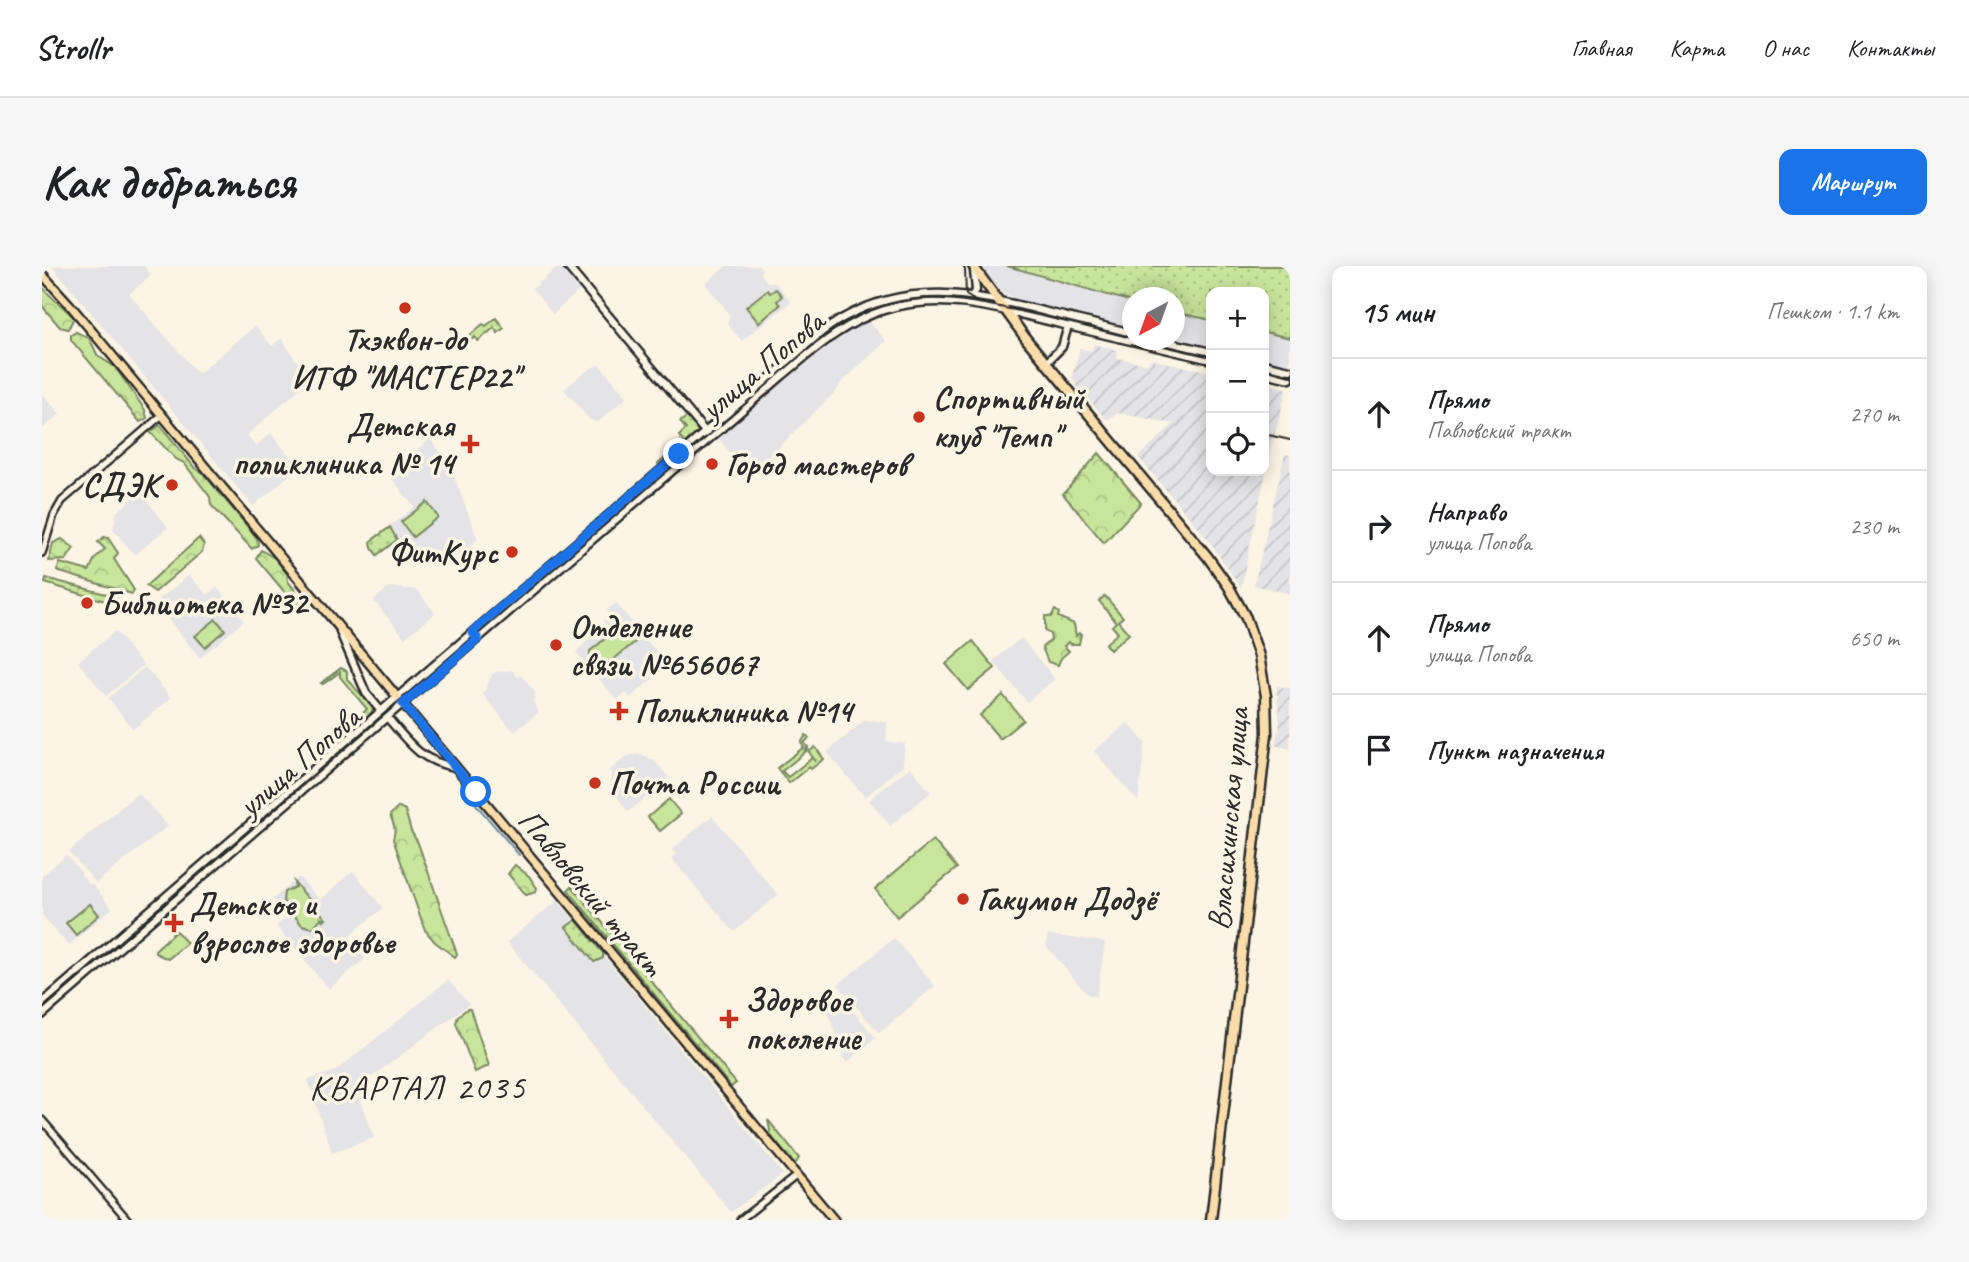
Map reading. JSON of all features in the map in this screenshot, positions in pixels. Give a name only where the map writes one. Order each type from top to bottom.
[{"type":"highway","name":"Власихинская улица","points":[[973,266],[1046,363],[1220,573],[1246,618],[1255,641],[1263,675],[1267,713],[1265,755],[1211,1220]]},
{"type":"main road","name":"Павловский тракт","points":[[42,266],[68,298],[70,305]]},
{"type":"main road","points":[[567,266],[710,439]]},
{"type":"main road","points":[[972,296],[976,290],[973,266]]},
{"type":"main road","name":"Павловский тракт","points":[[42,274],[834,1220]]},
{"type":"main road","points":[[992,290],[1018,306]]},
{"type":"main road","name":"улица Попова","points":[[42,1015],[387,717],[400,701],[472,632],[821,333],[854,313],[904,296],[934,293],[1000,301],[1122,331]]},
{"type":"main road","name":"улица Попова","points":[[42,1003],[381,711],[400,701],[478,639],[826,340],[867,316],[897,306],[925,302],[989,308],[1009,315]]},
{"type":"main road","points":[[1009,315],[1206,359]]},
{"type":"main road","points":[[1046,363],[1062,347],[1068,326]]},
{"type":"main road","points":[[1185,346],[1206,351]]},
{"type":"main road","points":[[1269,365],[1290,370]]},
{"type":"main road","points":[[1269,374],[1290,379]]},
{"type":"main road","points":[[724,416],[729,422]]},
{"type":"main road","points":[[334,621],[366,693],[381,711]]},
{"type":"main road","points":[[472,632],[478,639]]},
{"type":"main road","points":[[387,717],[409,743],[430,761],[455,767]]},
{"type":"main road","points":[[328,758],[333,764]]},
{"type":"street","points":[[42,553],[54,515],[62,501],[162,415]]},
{"type":"street","points":[[42,1120],[128,1220]]},
{"type":"street","points":[[740,1220],[796,1175]]},
{"type":"shaded area","points":[[52,266],[144,266],[151,275],[129,294],[198,374],[255,326],[272,346],[282,338],[306,377],[302,381],[305,384],[247,435],[256,446],[271,433],[299,467],[253,506]]},
{"type":"shaded area","points":[[560,266],[581,289],[553,314],[532,289]]},
{"type":"shaded area","points":[[726,266],[759,266],[762,269],[760,273],[767,282],[776,283],[791,302],[742,341],[727,324],[730,314],[705,284]]},
{"type":"shaded area","points":[[979,266],[1006,266],[1122,299],[1122,326],[1018,301],[1002,292]]},
{"type":"shaded area","points":[[1185,314],[1206,319],[1206,345],[1185,340]]},
{"type":"shaded area","points":[[868,320],[886,341],[748,477],[718,437],[812,356],[845,331]]},
{"type":"shaded area","points":[[1269,333],[1290,338],[1290,365],[1269,360]]},
{"type":"shaded area","points":[[1094,344],[1118,350],[1117,358],[1148,364],[1149,359],[1206,371],[1206,476],[1265,476],[1241,588],[1207,538],[1138,457],[1174,424],[1118,413],[1107,420],[1077,387],[1072,377],[1080,348],[1092,351]]},
{"type":"shaded area","points":[[599,364],[627,397],[598,422],[590,420],[564,389]]},
{"type":"shaded area","points":[[1269,384],[1287,389],[1269,457]]},
{"type":"shaded area","points":[[42,393],[60,414],[43,428],[42,427]]},
{"type":"shaded area","points":[[430,439],[448,461],[478,539],[441,568],[403,548],[390,526],[414,507],[388,473]]},
{"type":"shaded area","points":[[1285,454],[1290,455],[1290,594],[1254,585]]},
{"type":"shaded area","points":[[140,492],[168,527],[135,555],[113,529],[117,512]]},
{"type":"shaded area","points":[[189,575],[207,595],[217,587],[244,621],[200,658],[155,603]]},
{"type":"shaded area","points":[[390,587],[417,590],[435,613],[405,638],[373,600]]},
{"type":"shaded area","points":[[616,603],[668,666],[630,698],[626,693],[617,700],[576,652],[604,624],[603,621],[610,614],[607,610]]},
{"type":"shaded area","points":[[115,631],[143,665],[106,696],[78,662]]},
{"type":"shaded area","points":[[1021,638],[1055,679],[1027,702],[993,661]]},
{"type":"shaded area","points":[[145,667],[171,698],[133,729],[108,698]]},
{"type":"shaded area","points":[[511,670],[517,677],[521,675],[535,692],[533,702],[539,712],[514,732],[483,695],[491,676],[496,672]]},
{"type":"shaded area","points":[[1276,686],[1290,688],[1290,749],[1275,745],[1280,724]]},
{"type":"shaded area","points":[[865,720],[887,722],[886,741],[905,744],[903,765],[865,797],[827,752]]},
{"type":"shaded area","points":[[1128,723],[1145,743],[1138,802],[1094,751]]},
{"type":"shaded area","points":[[641,754],[654,760],[669,778],[628,812],[612,790],[611,769],[627,756]]},
{"type":"shaded area","points":[[910,767],[931,792],[890,826],[869,800]]},
{"type":"shaded area","points":[[138,793],[168,826],[96,883],[69,852]]},
{"type":"shaded area","points":[[712,816],[778,895],[734,932],[671,858],[676,854],[672,849]]},
{"type":"shaded area","points":[[66,855],[112,908],[69,945],[42,915],[42,876]]},
{"type":"shaded area","points":[[353,871],[383,908],[349,936],[366,958],[329,989],[276,926],[287,916],[273,899],[299,877],[320,900]]},
{"type":"shaded area","points":[[558,900],[783,1174],[731,1212],[507,942]]},
{"type":"shaded area","points":[[1048,935],[1105,942],[1097,996],[1087,994],[1046,946]]},
{"type":"shaded area","points":[[894,938],[935,986],[879,1033],[838,985]]},
{"type":"shaded area","points":[[448,980],[469,1004],[357,1088],[374,1138],[332,1153],[308,1080],[337,1070]]},
{"type":"shaded area","points":[[834,989],[876,1038],[847,1063],[842,1056],[824,998]]},
{"type":"green space","points":[[1007,266],[1290,266],[1290,338],[1269,333],[1269,287],[1206,287],[1206,319],[1185,314],[1185,287],[1122,287],[1122,299]]},
{"type":"green space","points":[[42,286],[74,318],[68,329],[60,327],[42,306]]},
{"type":"green space","points":[[776,289],[782,296],[777,301],[780,305],[759,323],[746,307],[767,290],[770,293]]},
{"type":"green space","points":[[496,318],[504,328],[498,333],[494,328],[478,341],[475,337],[463,346],[464,340],[483,324],[486,326]]},
{"type":"green space","points":[[76,332],[89,338],[98,356],[115,367],[145,410],[147,418],[140,422],[71,340],[71,335]]},
{"type":"green space","points":[[688,416],[700,433],[660,467],[658,464],[683,442],[679,436],[686,429],[680,422]]},
{"type":"green space","points":[[160,425],[257,538],[258,545],[252,549],[211,505],[210,497],[184,463],[176,459],[150,432]]},
{"type":"green space","points":[[1099,453],[1141,503],[1104,543],[1063,494]]},
{"type":"green space","points":[[427,502],[438,517],[413,537],[401,522]]},
{"type":"green space","points":[[390,527],[397,540],[377,555],[371,541]]},
{"type":"green space","points":[[104,537],[108,538],[118,553],[114,559],[134,590],[132,594],[57,571],[60,563],[89,571],[95,558],[105,549],[98,542]]},
{"type":"green space","points":[[199,538],[204,545],[202,552],[155,592],[146,586]]},
{"type":"green space","points":[[62,539],[74,548],[66,560],[49,561],[53,543]]},
{"type":"green space","points":[[261,550],[276,559],[287,574],[288,581],[303,604],[298,608],[256,558]]},
{"type":"green space","points":[[46,578],[117,597],[115,604],[45,583]]},
{"type":"green space","points":[[1105,596],[1123,617],[1118,621],[1129,634],[1110,650],[1105,644],[1118,633],[1112,626],[1116,622],[1099,601]]},
{"type":"green space","points":[[1055,610],[1059,613],[1058,617],[1074,624],[1076,636],[1081,634],[1079,644],[1068,642],[1064,646],[1069,651],[1058,665],[1048,662],[1042,647],[1051,640],[1050,634],[1045,631],[1045,616],[1051,617]]},
{"type":"green space","points":[[216,619],[225,630],[205,647],[195,636]]},
{"type":"green space","points":[[626,625],[635,633],[635,642],[603,668],[595,665],[590,651],[621,626]]},
{"type":"green space","points":[[973,641],[995,668],[968,690],[946,664]]},
{"type":"green space","points":[[341,668],[347,671],[347,679],[356,690],[372,702],[373,708],[366,721],[362,714],[367,709],[340,677],[340,672],[321,683]]},
{"type":"green space","points":[[1003,695],[1023,720],[1000,739],[980,715]]},
{"type":"green space","points":[[806,735],[809,738],[804,743],[808,747],[804,751],[809,749],[782,771],[788,777],[812,758],[816,762],[809,752],[815,747],[824,759],[789,783],[777,768],[804,747],[801,743]]},
{"type":"green space","points":[[669,799],[681,814],[660,831],[648,817]]},
{"type":"green space","points":[[399,807],[405,810],[411,831],[418,843],[457,954],[455,957],[435,942],[425,930],[393,839],[395,829],[390,815]]},
{"type":"green space","points":[[933,840],[957,868],[897,917],[875,889]]},
{"type":"green space","points":[[515,865],[529,876],[537,888],[536,892],[526,895],[508,874]]},
{"type":"green space","points":[[294,882],[326,919],[324,921],[321,918],[313,928],[302,925],[283,901],[284,892],[295,887]]},
{"type":"green space","points":[[572,886],[736,1083],[731,1087],[568,890]]},
{"type":"green space","points":[[90,904],[99,915],[76,935],[66,923]]},
{"type":"green space","points":[[576,920],[603,953],[603,958],[594,962],[566,927]]},
{"type":"green space","points":[[176,931],[187,943],[168,959],[155,953],[155,950]]},
{"type":"green space","points":[[470,1009],[489,1066],[475,1072],[456,1023],[458,1016]]},
{"type":"green space","points":[[768,1120],[799,1158],[796,1163],[793,1163],[771,1136]]},
{"type":"waterway","points":[[474,802],[519,855]]},
{"type":"tram line","points":[[963,266],[966,295],[977,302]]},
{"type":"tram line","points":[[42,1010],[792,363],[843,324],[866,312],[888,305],[932,299],[976,303],[1024,312],[1122,336]]},
{"type":"tram line","points":[[1181,350],[1206,356]]},
{"type":"tram line","points":[[1269,370],[1290,376]]},
{"type":"railway","points":[[1269,435],[1290,440]]},
{"type":"place","name":"Тхэквон-до ИТФ \"МАСТЕР22\"","points":[[405,308]]},
{"type":"place","name":"Спортивный клуб \"Темп\"","points":[[919,417]]},
{"type":"place","name":"Детская поликлиника № 14","points":[[470,444]]},
{"type":"place","name":"Город мастеров","points":[[712,464]]},
{"type":"place","name":"СДЭК","points":[[172,485]]},
{"type":"place","name":"ФитКурс","points":[[512,552]]},
{"type":"place","name":"Библиотека №32","points":[[87,603]]},
{"type":"place","name":"Отделение связи №656067","points":[[556,645]]},
{"type":"place","name":"Поликлиника №14","points":[[619,711]]},
{"type":"place","name":"Почта России","points":[[595,783]]},
{"type":"place","name":"Гакумон Додзё","points":[[963,899]]},
{"type":"place","name":"Детское и взрослое здоровье","points":[[174,923]]},
{"type":"place","name":"Здоровое поколение","points":[[729,1019]]},
{"type":"district","name":"КВАРТАЛ 2035","points":[[418,1087]]},
{"type":"route","points":[[476,792],[403,704],[478,639],[472,632],[679,454]]}]
